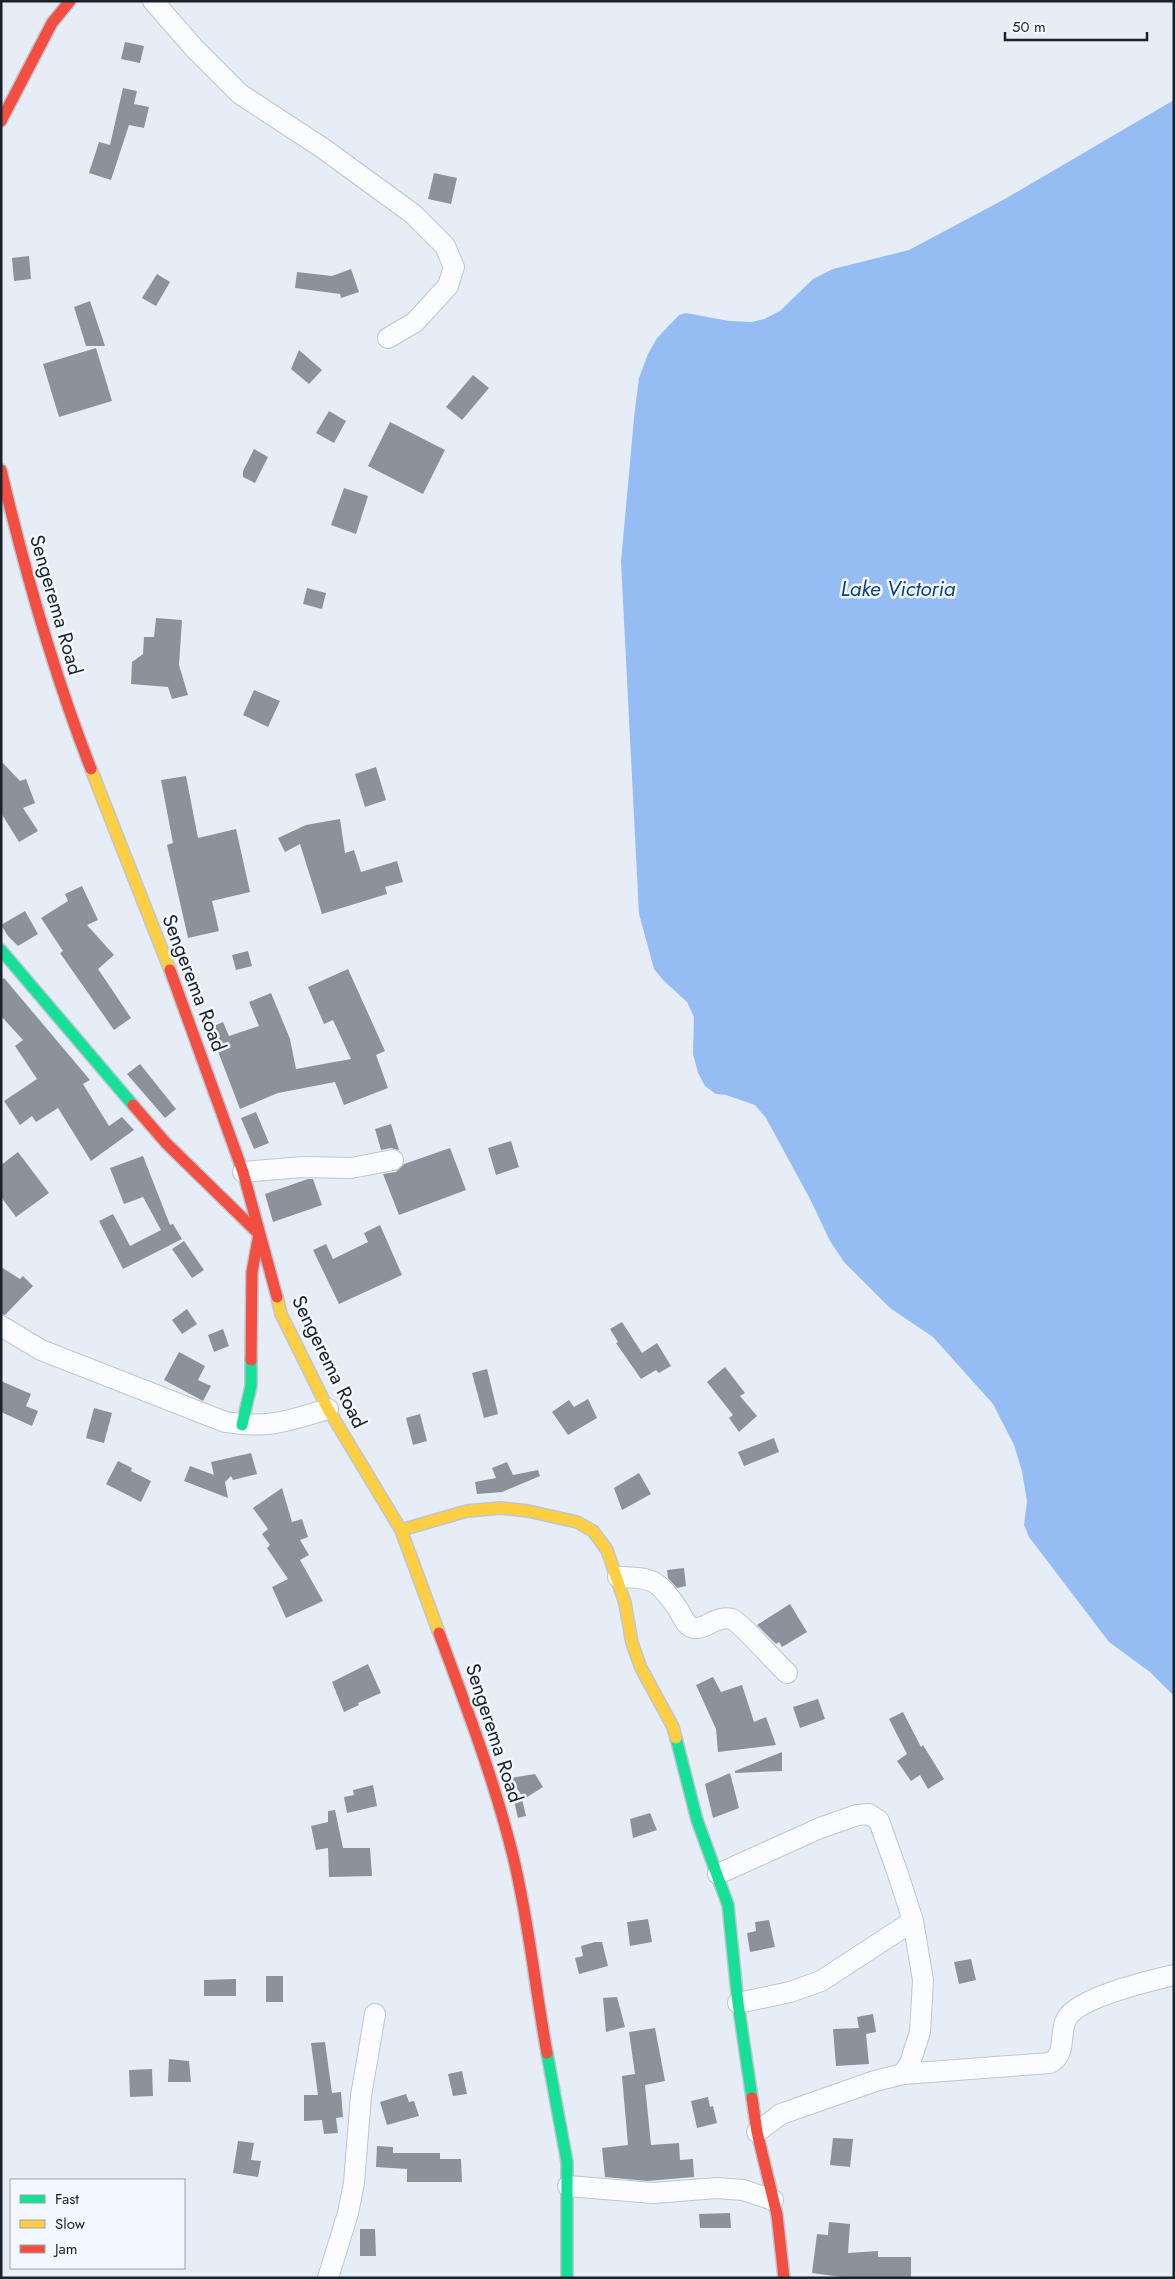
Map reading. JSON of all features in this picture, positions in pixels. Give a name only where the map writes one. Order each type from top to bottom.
[{"type":"main road","points":[[1,121],[52,23],[70,1]]},
{"type":"main road","name":"Sengerema Road","points":[[1,470],[21,556],[65,702],[188,1017],[243,1172],[281,1314],[328,1409],[401,1530],[491,1776],[513,1856],[530,1941],[540,2014],[567,2162],[567,2278]]},
{"type":"main road","points":[[8,553],[21,556]]},
{"type":"main road","points":[[1,950],[57,1018],[166,1143],[259,1234],[252,1272],[250,1394],[242,1425]]},
{"type":"main road","points":[[401,1530],[467,1511],[501,1508],[560,1518],[587,1526],[601,1539],[607,1550],[618,1577],[635,1651],[641,1668],[673,1726],[697,1820],[728,1905],[738,2003],[757,2132],[773,2200],[780,2238],[784,2278]]},
{"type":"street","points":[[153,1],[168,20],[240,94],[324,149],[413,214],[445,246],[454,267],[448,286],[415,322],[388,338]]},
{"type":"street","points":[[243,1172],[303,1167],[351,1168],[393,1160]]},
{"type":"street","points":[[1,1326],[41,1350],[225,1422],[242,1425],[271,1425],[328,1409]]},
{"type":"street","points":[[618,1577],[642,1578],[655,1581],[662,1587],[689,1626],[696,1629],[702,1628],[712,1621],[732,1620],[742,1625],[787,1673]]},
{"type":"street","points":[[718,1874],[820,1828],[857,1815],[869,1814],[879,1821],[913,1921],[923,1980],[920,2032],[910,2062],[903,2074]]},
{"type":"street","points":[[738,2003],[790,1992],[822,1981],[913,1921]]},
{"type":"street","points":[[757,2132],[781,2114],[875,2081],[903,2074],[1050,2063],[1057,2059],[1061,2052],[1066,2020],[1073,2012],[1109,1993],[1174,1975]]},
{"type":"street","points":[[328,2278],[346,2222],[354,2183],[361,2096],[375,2014]]},
{"type":"street","points":[[568,2186],[653,2193],[717,2188],[743,2190],[773,2200]]},
{"type":"water","name":"Lake Victoria","points":[[1174,100],[1174,1696],[1150,1672],[1109,1642],[1029,1537],[1024,1525],[1027,1501],[1022,1471],[1014,1445],[993,1404],[933,1337],[890,1308],[844,1262],[830,1241],[810,1199],[766,1118],[755,1105],[726,1095],[716,1094],[705,1086],[698,1073],[693,1054],[694,1017],[687,1002],[654,969],[639,914],[621,562],[639,378],[648,354],[657,338],[679,315],[686,313],[729,321],[752,322],[764,319],[780,311],[813,279],[833,269],[909,250],[1003,200]]},
{"type":"building","points":[[125,42],[144,46],[140,63],[121,59]]},
{"type":"building","points":[[123,88],[137,91],[134,104],[149,107],[144,128],[129,125],[111,180],[89,173],[99,142],[110,145]]},
{"type":"building","points":[[434,173],[457,178],[451,204],[428,199]]},
{"type":"building","points":[[29,256],[31,279],[14,281],[12,258]]},
{"type":"building","points":[[351,269],[359,292],[341,298],[340,294],[295,288],[297,272],[332,276]]},
{"type":"building","points":[[157,274],[170,282],[156,306],[142,298]]},
{"type":"building","points":[[90,301],[105,346],[86,346],[74,307]]},
{"type":"building","points":[[96,348],[112,401],[59,417],[43,364]]},
{"type":"building","points":[[299,350],[322,370],[309,384],[291,369]]},
{"type":"building","points":[[473,375],[489,388],[462,420],[446,407]]},
{"type":"building","points":[[329,411],[346,421],[334,443],[316,433]]},
{"type":"building","points":[[390,422],[445,450],[423,494],[368,466]]},
{"type":"building","points":[[254,449],[268,457],[255,483],[243,477],[243,471]]},
{"type":"building","points":[[344,488],[368,496],[356,534],[331,525]]},
{"type":"building","points":[[307,588],[326,593],[322,609],[303,604]]},
{"type":"building","points":[[156,618],[182,620],[179,665],[188,695],[172,699],[168,687],[131,684],[132,662],[143,654],[144,637],[154,637]]},
{"type":"building","points":[[254,690],[280,701],[268,727],[243,715]]},
{"type":"building","points":[[1,761],[20,781],[26,779],[35,803],[23,808],[38,831],[19,842],[1,813]]},
{"type":"building","points":[[376,767],[386,800],[365,807],[355,774]]},
{"type":"building","points":[[186,776],[198,838],[236,829],[250,892],[212,901],[219,931],[188,938],[167,845],[173,843],[161,780]]},
{"type":"building","points":[[340,819],[345,853],[354,850],[361,872],[397,861],[403,882],[385,887],[387,894],[322,914],[300,844],[285,852],[278,838],[306,825]]},
{"type":"building","points":[[82,886],[98,920],[87,925],[114,955],[98,969],[131,1018],[114,1030],[60,953],[63,951],[41,918],[68,901],[65,894]]},
{"type":"building","points":[[25,911],[38,934],[18,946],[1,925]]},
{"type":"building","points":[[248,951],[252,966],[236,970],[232,955]]},
{"type":"building","points":[[348,969],[385,1051],[376,1055],[388,1088],[344,1105],[335,1082],[278,1093],[240,1109],[209,1028],[223,1022],[229,1036],[259,1026],[249,1002],[271,993],[290,1039],[296,1069],[351,1059],[333,1020],[324,1024],[308,987]]},
{"type":"building","points":[[4,978],[90,1080],[83,1084],[109,1126],[122,1117],[134,1130],[91,1161],[58,1108],[36,1122],[32,1116],[20,1125],[4,1101],[37,1079],[15,1046],[23,1040],[1,1016],[1,980]]},
{"type":"building","points":[[140,1064],[176,1109],[165,1118],[127,1074]]},
{"type":"building","points":[[256,1112],[269,1143],[254,1149],[241,1118]]},
{"type":"building","points":[[391,1124],[399,1150],[391,1148],[381,1150],[375,1129]]},
{"type":"building","points":[[511,1141],[519,1167],[496,1175],[488,1148]]},
{"type":"building","points":[[450,1148],[466,1190],[399,1215],[383,1174],[396,1172],[404,1164]]},
{"type":"building","points":[[18,1152],[49,1193],[16,1217],[1,1197],[1,1165]]},
{"type":"building","points":[[143,1156],[170,1225],[173,1224],[182,1239],[123,1269],[99,1221],[113,1214],[130,1246],[161,1230],[143,1197],[124,1204],[110,1168]]},
{"type":"building","points":[[313,1179],[322,1205],[273,1222],[265,1194]]},
{"type":"building","points":[[380,1225],[402,1275],[339,1304],[313,1250],[326,1244],[333,1259],[368,1242],[364,1233]]},
{"type":"building","points":[[184,1241],[204,1270],[192,1278],[172,1249]]},
{"type":"building","points":[[1,1267],[20,1279],[23,1276],[33,1286],[5,1315],[1,1314]]},
{"type":"building","points":[[187,1309],[197,1324],[182,1334],[172,1320]]},
{"type":"building","points":[[622,1322],[642,1353],[657,1343],[671,1366],[659,1373],[656,1370],[641,1379],[616,1343],[618,1342],[610,1329]]},
{"type":"building","points":[[223,1329],[229,1346],[214,1352],[208,1335]]},
{"type":"building","points":[[179,1352],[205,1366],[198,1380],[211,1386],[203,1401],[164,1380]]},
{"type":"building","points":[[725,1367],[745,1393],[740,1396],[757,1416],[739,1432],[729,1418],[733,1415],[707,1382]]},
{"type":"building","points":[[487,1369],[498,1414],[484,1418],[472,1373]]},
{"type":"building","points":[[1,1381],[31,1394],[26,1406],[38,1411],[32,1426],[1,1412]]},
{"type":"building","points":[[588,1399],[597,1418],[568,1435],[552,1412],[569,1400],[574,1407]]},
{"type":"building","points":[[94,1408],[112,1413],[104,1443],[86,1438]]},
{"type":"building","points":[[420,1414],[427,1441],[413,1445],[406,1418]]},
{"type":"building","points":[[774,1438],[779,1452],[744,1466],[738,1452]]},
{"type":"building","points":[[251,1453],[257,1474],[233,1480],[231,1476],[225,1482],[228,1498],[184,1481],[190,1466],[214,1475],[211,1462]]},
{"type":"building","points":[[118,1461],[132,1468],[131,1471],[151,1481],[141,1502],[106,1484]]},
{"type":"building","points":[[507,1462],[513,1475],[538,1470],[540,1476],[502,1492],[477,1494],[475,1482],[496,1478],[492,1468]]},
{"type":"building","points":[[639,1473],[651,1494],[622,1510],[614,1488]]},
{"type":"building","points":[[282,1488],[292,1522],[302,1519],[308,1537],[300,1540],[309,1555],[300,1560],[323,1601],[286,1618],[272,1587],[288,1579],[267,1548],[270,1545],[262,1534],[268,1529],[253,1508]]},
{"type":"building","points":[[684,1568],[686,1586],[677,1588],[668,1578],[667,1570]]},
{"type":"building","points":[[790,1604],[807,1632],[782,1647],[779,1642],[776,1644],[757,1625]]},
{"type":"building","points":[[368,1664],[381,1693],[358,1703],[359,1705],[344,1712],[332,1682]]},
{"type":"building","points":[[713,1677],[721,1692],[742,1685],[754,1722],[766,1717],[776,1745],[718,1752],[716,1729],[696,1685]]},
{"type":"building","points":[[818,1699],[825,1719],[800,1728],[793,1707]]},
{"type":"building","points":[[903,1712],[921,1747],[923,1745],[944,1779],[928,1789],[920,1775],[911,1781],[897,1761],[907,1754],[889,1719]]},
{"type":"building","points":[[782,1752],[782,1771],[735,1773],[735,1771]]},
{"type":"building","points":[[730,1773],[739,1808],[713,1818],[705,1784]]},
{"type":"building","points":[[535,1774],[543,1787],[524,1799],[510,1778]]},
{"type":"building","points":[[373,1785],[377,1806],[347,1813],[344,1797],[354,1795],[353,1790]]},
{"type":"building","points":[[522,1799],[526,1816],[518,1818],[514,1801]]},
{"type":"building","points":[[335,1810],[343,1848],[370,1848],[372,1876],[329,1877],[328,1848],[316,1850],[311,1826],[328,1822],[328,1811]]},
{"type":"building","points":[[650,1813],[657,1830],[633,1838],[630,1819]]},
{"type":"building","points":[[648,1919],[652,1942],[630,1946],[627,1922]]},
{"type":"building","points":[[769,1920],[775,1947],[750,1952],[747,1933],[756,1931],[755,1922]]},
{"type":"building","points":[[602,1942],[608,1966],[579,1974],[575,1958],[583,1956],[581,1946]]},
{"type":"building","points":[[971,1959],[976,1980],[959,1984],[954,1962]]},
{"type":"building","points":[[266,1976],[283,1976],[283,2002],[266,2002]]},
{"type":"building","points":[[236,1979],[236,1996],[204,1996],[204,1980]]},
{"type":"building","points":[[617,1997],[625,2027],[606,2032],[603,1998]]},
{"type":"building","points":[[873,2014],[876,2032],[866,2034],[869,2064],[836,2066],[833,2029],[859,2028],[857,2017]]},
{"type":"building","points":[[655,2028],[665,2081],[645,2085],[651,2145],[679,2143],[680,2160],[693,2159],[694,2177],[647,2181],[605,2177],[602,2148],[628,2145],[622,2076],[635,2074],[629,2032]]},
{"type":"building","points":[[325,2042],[332,2093],[341,2092],[343,2117],[336,2118],[338,2133],[324,2134],[322,2120],[304,2121],[304,2095],[318,2095],[311,2043]]},
{"type":"building","points":[[169,2059],[189,2061],[191,2082],[168,2082]]},
{"type":"building","points":[[152,2069],[153,2096],[130,2097],[129,2070]]},
{"type":"building","points":[[462,2071],[467,2094],[453,2096],[448,2074]]},
{"type":"building","points":[[406,2094],[409,2102],[414,2101],[419,2116],[387,2125],[380,2102]]},
{"type":"building","points":[[708,2097],[710,2107],[713,2106],[717,2123],[697,2128],[691,2101]]},
{"type":"building","points":[[833,2138],[853,2139],[850,2167],[830,2165]]},
{"type":"building","points":[[238,2141],[254,2143],[251,2160],[261,2161],[258,2177],[233,2173]]},
{"type":"building","points":[[377,2146],[393,2147],[393,2153],[440,2153],[440,2159],[461,2159],[462,2182],[407,2182],[407,2169],[376,2167]]},
{"type":"building","points":[[730,2213],[731,2228],[700,2228],[699,2214]]},
{"type":"building","points":[[829,2222],[850,2224],[848,2253],[878,2251],[878,2257],[911,2257],[911,2278],[849,2278],[812,2273],[817,2234],[828,2235]]},
{"type":"building","points":[[360,2229],[375,2229],[376,2256],[360,2256]]},
{"type":"traffic: fast","points":[[1,950],[133,1105]]},
{"type":"traffic: fast","points":[[242,1425],[251,1386],[251,1360]]},
{"type":"traffic: fast","points":[[676,1738],[697,1820],[728,1905],[738,2003],[752,2098]]},
{"type":"traffic: fast","points":[[547,2053],[567,2162],[567,2278]]},
{"type":"traffic: slow","points":[[91,769],[170,970]]},
{"type":"traffic: slow","points":[[277,1297],[281,1314],[328,1409],[401,1530],[439,1633]]},
{"type":"traffic: slow","points":[[401,1530],[467,1511],[501,1508],[528,1511],[577,1522],[593,1531],[607,1550],[625,1603],[632,1643],[641,1668],[673,1727],[676,1738]]},
{"type":"traffic: jam","points":[[1,121],[52,23],[70,1]]},
{"type":"traffic: jam","points":[[1,470],[52,659],[91,769]]},
{"type":"traffic: jam","points":[[170,970],[243,1172],[277,1297]]},
{"type":"traffic: jam","points":[[133,1105],[166,1143],[259,1234],[252,1272],[251,1360]]},
{"type":"traffic: jam","points":[[439,1633],[488,1771],[513,1856],[519,1880],[547,2053]]},
{"type":"traffic: jam","points":[[752,2098],[757,2132],[777,2215],[784,2278]]}]
